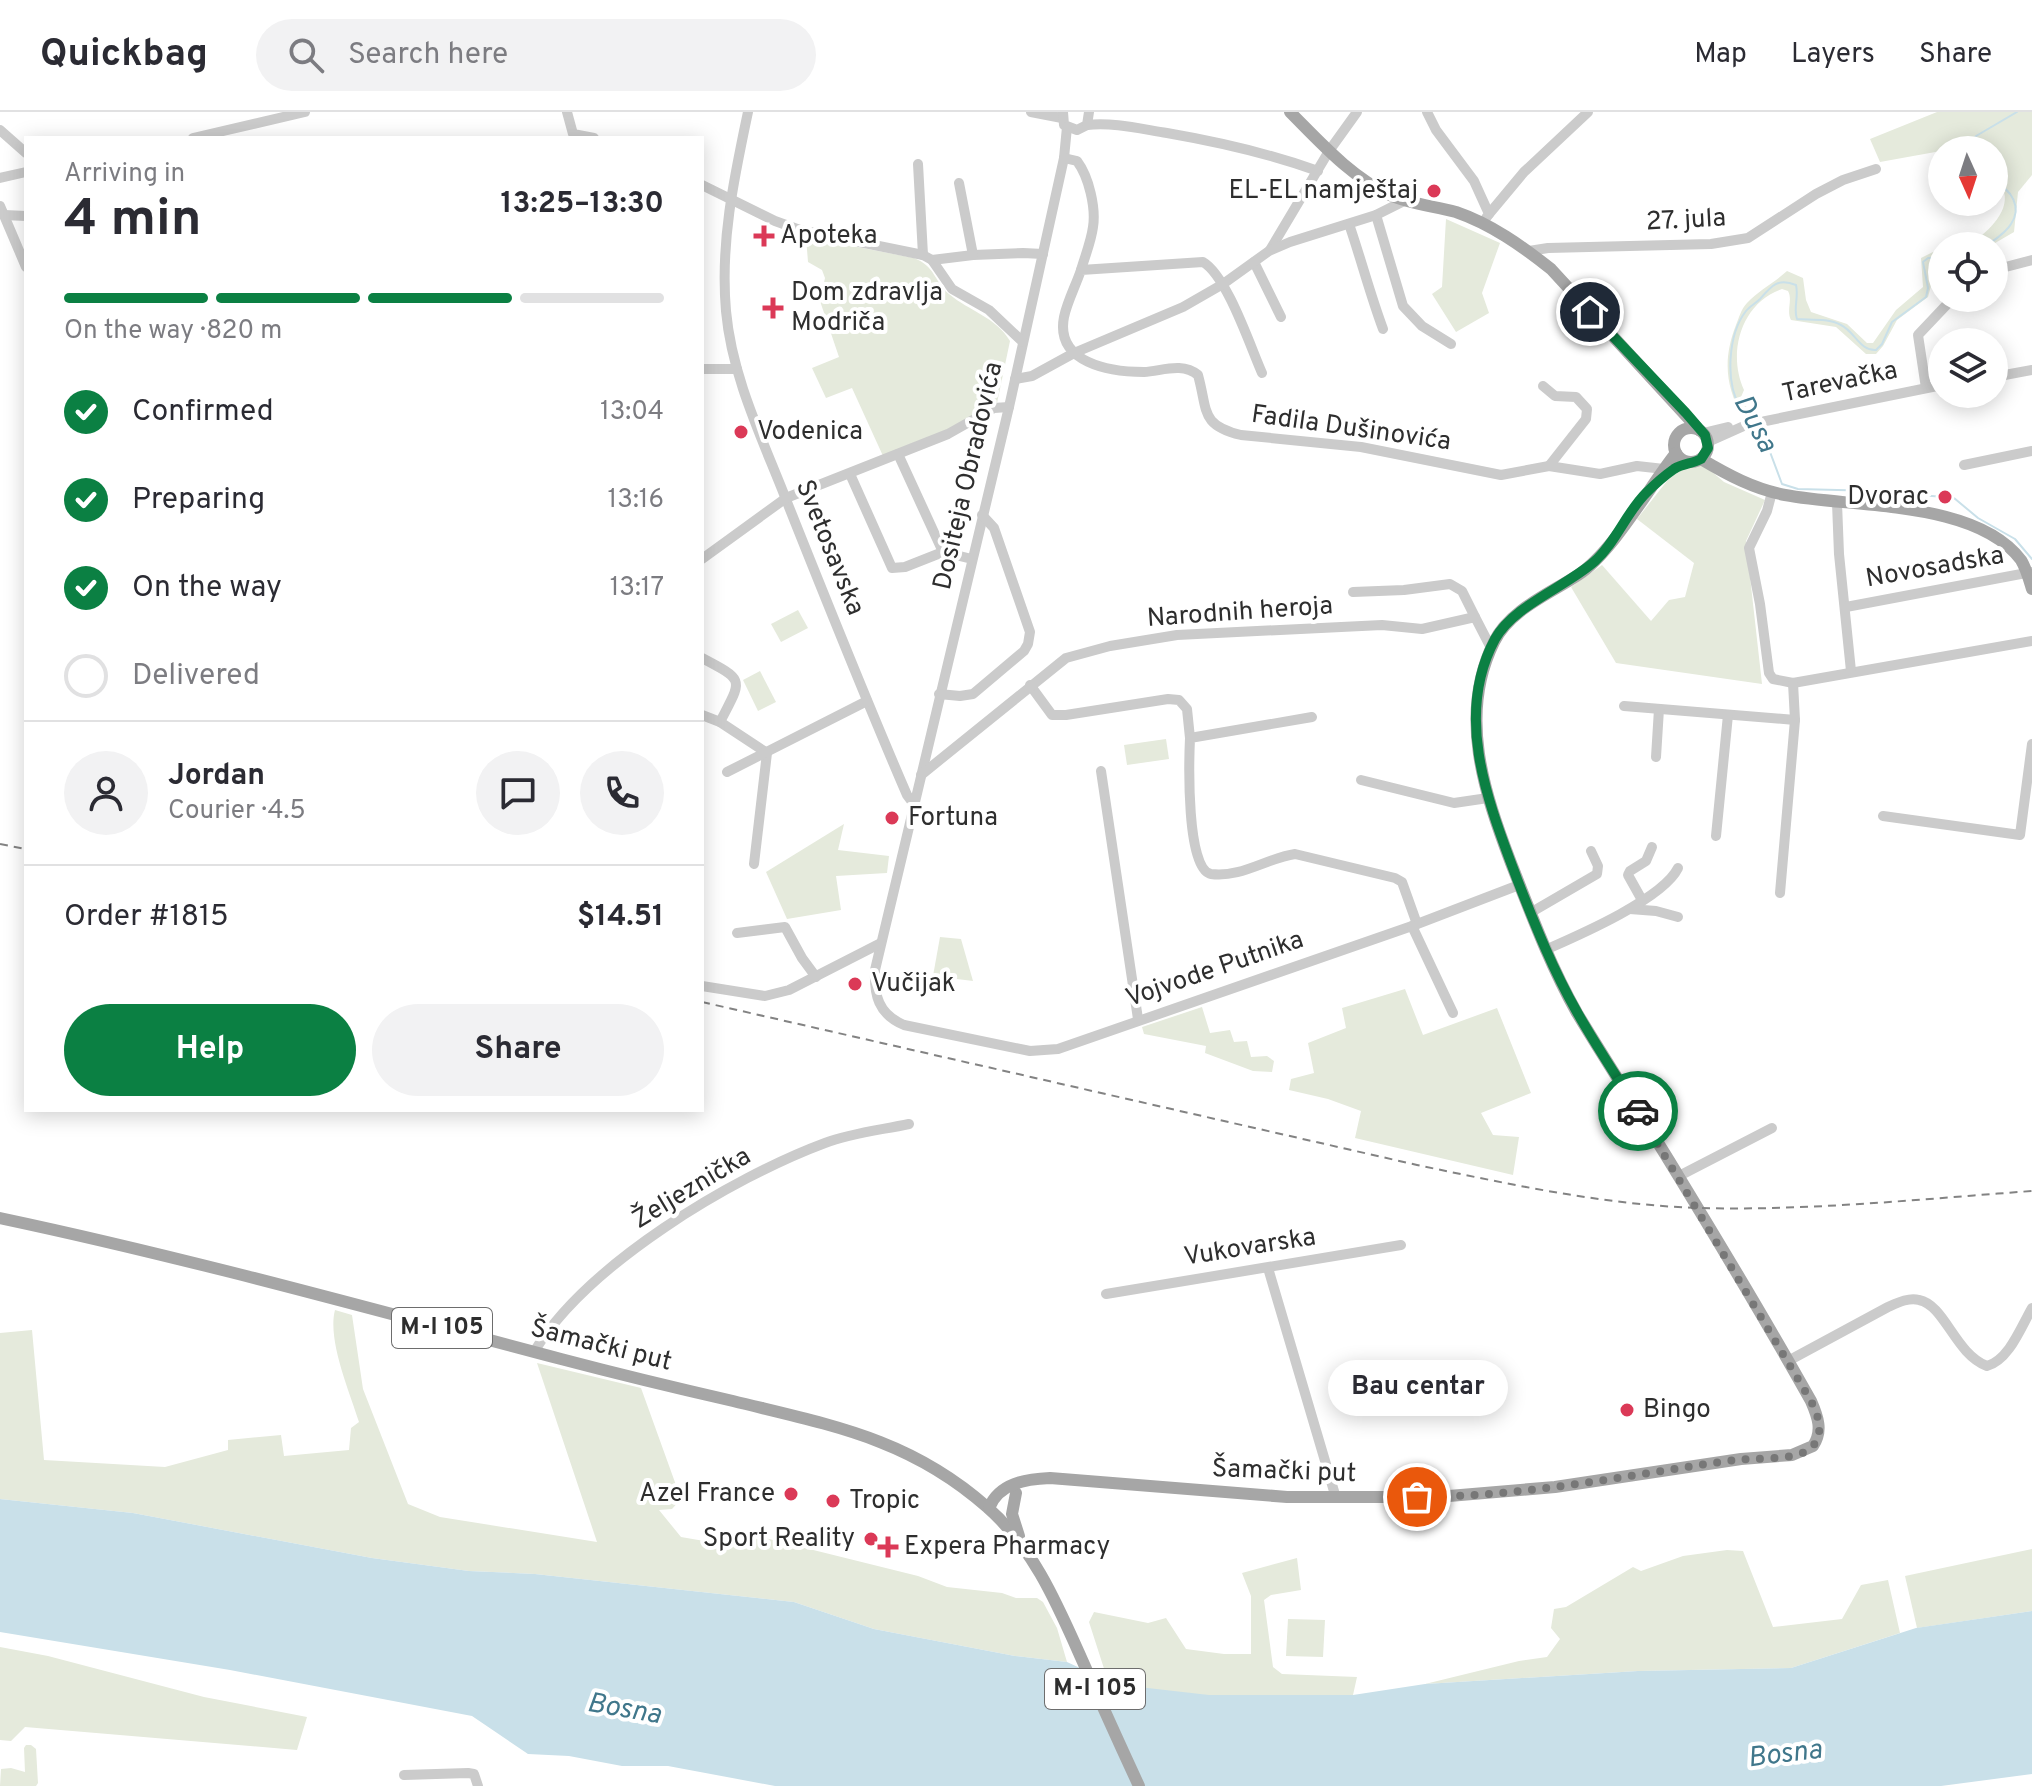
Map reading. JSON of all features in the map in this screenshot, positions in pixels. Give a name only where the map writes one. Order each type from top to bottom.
[{"type":"main road","points":[[1290,112],[1329,151],[1376,187],[1406,200],[1486,218],[1529,251],[1551,269],[1670,398],[1704,442]]},
{"type":"main road","points":[[1670,398],[1681,417],[1681,432],[1675,442],[1682,457]]},
{"type":"main road","points":[[1681,432],[1690,429],[1748,484],[1772,492],[1837,503],[1920,511],[1965,523],[2000,539],[2023,563],[2032,589]]},
{"type":"main road","points":[[1704,442],[1664,469],[1599,558],[1505,625],[1491,648],[1479,690],[1476,742],[1488,798],[1545,950],[1576,1011],[1679,1176],[1788,1361]]},
{"type":"main road","points":[[1645,494],[1674,469],[1682,457]]},
{"type":"main road","name":"Šamački put","points":[[0,1218],[183,1260],[868,1436],[930,1463],[989,1508],[992,1499],[1003,1490],[1035,1479],[1063,1478],[1223,1493],[1336,1498],[1476,1495],[1809,1450],[1819,1433],[1816,1412],[1788,1361]]},
{"type":"main road","points":[[989,1508],[1003,1505],[1035,1479]]},
{"type":"main road","points":[[1016,1493],[1012,1514],[1023,1547]]},
{"type":"main road","name":"M-I 105","points":[[989,1508],[1023,1547],[1051,1591],[1139,1786]]},
{"type":"street","points":[[202,136],[305,112]]},
{"type":"street","points":[[567,112],[569,136]]},
{"type":"street","name":"Svetosavska","points":[[748,112],[731,197],[724,271],[726,312],[740,385],[867,701],[913,803]]},
{"type":"street","points":[[1031,112],[1071,123],[1124,126],[1258,151],[1318,171]]},
{"type":"street","points":[[1089,112],[1124,126]]},
{"type":"street","name":"Dositeja Obradovića","points":[[881,943],[1009,407],[1071,123],[1089,112]]},
{"type":"street","points":[[1269,251],[1329,151],[1357,112]]},
{"type":"street","points":[[1427,112],[1436,130],[1474,181],[1486,218]]},
{"type":"street","points":[[1486,218],[1524,172],[1588,112]]},
{"type":"street","points":[[0,130],[24,151]]},
{"type":"street","points":[[1064,158],[1077,161],[1083,169],[1092,204],[1093,226],[1063,318],[1069,349],[1074,353]]},
{"type":"street","points":[[918,164],[928,257],[952,289],[989,310],[1023,342]]},
{"type":"street","name":"27. jula","points":[[1529,251],[1711,244],[1748,238],[1829,187],[1876,169]]},
{"type":"street","points":[[0,178],[24,172]]},
{"type":"street","points":[[959,183],[973,255]]},
{"type":"street","points":[[704,186],[800,230],[928,257],[1043,254]]},
{"type":"street","points":[[1015,379],[1032,376],[1074,353],[1183,307],[1223,284],[1269,251],[1376,215],[1406,200]]},
{"type":"street","points":[[2,210],[24,216]]},
{"type":"street","points":[[2,210],[24,262]]},
{"type":"street","points":[[1376,215],[1403,306],[1422,326],[1451,344]]},
{"type":"street","points":[[1349,224],[1383,329]]},
{"type":"street","points":[[2008,266],[2032,260]]},
{"type":"street","points":[[1081,270],[1203,262],[1223,284],[1262,373]]},
{"type":"street","points":[[1254,262],[1281,317]]},
{"type":"street","points":[[1926,388],[1918,335],[1940,312]]},
{"type":"street","name":"Fadila Dušinovića","points":[[1074,353],[1097,366],[1117,370],[1145,372],[1170,368],[1193,371],[1198,375],[1211,422],[1223,431],[1241,435],[1361,447],[1501,475],[1549,466],[1600,474],[1637,466],[1664,469]]},
{"type":"street","points":[[704,369],[737,369]]},
{"type":"street","points":[[2008,374],[2032,370]]},
{"type":"street","points":[[1543,386],[1555,396],[1576,397],[1587,409],[1586,419],[1549,466]]},
{"type":"street","name":"Tarevačka","points":[[1704,442],[1754,424],[1926,388]]},
{"type":"street","points":[[704,558],[786,498],[948,434],[994,408],[1009,407]]},
{"type":"street","points":[[1964,465],[2032,451]]},
{"type":"street","points":[[898,454],[943,552]]},
{"type":"street","points":[[850,474],[892,568],[905,567],[943,552],[972,559]]},
{"type":"street","points":[[1772,492],[1767,511],[1749,548],[1769,673],[1773,679],[1793,683],[2032,641]]},
{"type":"street","name":"Novosadska","points":[[1837,503],[1851,671]]},
{"type":"street","points":[[939,694],[973,694],[1024,651],[1028,644],[1030,632],[994,528],[982,515]]},
{"type":"street","name":"Novosadska","points":[[1846,607],[2029,573]]},
{"type":"street","points":[[1353,592],[1450,584],[1462,591],[1491,648]]},
{"type":"street","name":"Narodnih heroja","points":[[921,775],[1066,658],[1110,646],[1177,635],[1382,625],[1422,629],[1475,617]]},
{"type":"street","points":[[704,659],[733,675],[737,682],[737,689],[720,722]]},
{"type":"street","points":[[1780,893],[1795,720],[1793,683]]},
{"type":"street","points":[[1030,685],[1052,715],[1179,700],[1187,709],[1190,738],[1188,779],[1197,861],[1204,872],[1212,875],[1245,871],[1282,855],[1295,854],[1395,878],[1402,882],[1415,925],[1453,1013]]},
{"type":"street","points":[[727,772],[867,701]]},
{"type":"street","points":[[1624,706],[1795,720]]},
{"type":"street","points":[[1656,757],[1659,709]]},
{"type":"street","points":[[1716,836],[1728,715]]},
{"type":"street","points":[[704,716],[720,722],[767,753]]},
{"type":"street","points":[[1190,738],[1312,717]]},
{"type":"street","points":[[1883,816],[2020,835],[2032,744]]},
{"type":"street","points":[[754,864],[767,753]]},
{"type":"street","points":[[1101,771],[1138,1019]]},
{"type":"street","points":[[1361,780],[1454,803],[1488,798]]},
{"type":"street","points":[[1642,900],[1628,875],[1646,861],[1652,847]]},
{"type":"street","points":[[1530,913],[1597,874],[1598,866],[1591,851]]},
{"type":"street","points":[[1545,950],[1630,909],[1671,878],[1678,868]]},
{"type":"street","name":"Vojvode Putnika","points":[[881,943],[875,970],[876,997],[894,1021],[1030,1051],[1044,1051],[1058,1049],[1415,925],[1519,885]]},
{"type":"street","points":[[1630,909],[1678,917]]},
{"type":"street","points":[[737,933],[785,927],[816,977]]},
{"type":"street","points":[[704,986],[765,996],[789,990],[881,943]]},
{"type":"street","name":"Željeznička","points":[[534,1352],[547,1330],[599,1276],[738,1182],[829,1142],[909,1124]]},
{"type":"street","points":[[1679,1176],[1772,1128]]},
{"type":"street","name":"Vukovarska","points":[[1106,1294],[1401,1245]]},
{"type":"street","points":[[1268,1268],[1336,1498]]},
{"type":"street","points":[[1788,1361],[1888,1307],[1920,1299],[1935,1309],[1967,1355],[1987,1366],[1996,1364],[2006,1352],[2032,1308]]},
{"type":"street","points":[[404,1775],[468,1773],[474,1774],[478,1786]]},
{"type":"shaded area","points":[[1937,112],[2032,112],[2032,175],[2018,192],[2014,232],[2008,236],[2008,232],[1986,232],[2000,216],[2008,216],[2008,136],[1928,136],[1928,153],[1880,162],[1870,139]]},
{"type":"shaded area","points":[[1446,219],[1500,243],[1482,293],[1489,313],[1456,332],[1432,294],[1442,287]]},
{"type":"shaded area","points":[[806,237],[914,258],[931,270],[949,294],[997,326],[1010,341],[997,403],[951,430],[883,456],[852,388],[826,398],[812,368],[839,357],[820,301],[825,278],[822,270],[808,262]]},
{"type":"shaded area","points":[[1928,254],[1928,297],[1897,320],[1876,354],[1866,354],[1836,327],[1791,320],[1788,291],[1782,289],[1756,305],[1747,317],[1738,345],[1739,376],[1744,390],[1741,397],[1751,415],[1743,417],[1729,383],[1729,349],[1740,314],[1756,294],[1787,271],[1803,278],[1811,312],[1847,324],[1867,343],[1873,343],[1896,310],[1923,287],[1921,258]]},
{"type":"shaded area","points":[[1704,465],[1724,482],[1765,500],[1746,541],[1762,684],[1616,663],[1571,587],[1602,565],[1651,621],[1669,600],[1685,597],[1694,563],[1637,519],[1667,481],[1682,468]]},
{"type":"shaded area","points":[[798,610],[808,628],[781,642],[771,624]]},
{"type":"shaded area","points":[[760,671],[776,702],[758,711],[743,680]]},
{"type":"shaded area","points":[[1166,739],[1169,759],[1127,765],[1124,745]]},
{"type":"shaded area","points":[[844,824],[838,850],[889,856],[887,873],[836,876],[841,910],[787,919],[766,872]]},
{"type":"shaded area","points":[[940,937],[961,939],[973,981],[933,976]]},
{"type":"shaded area","points":[[1405,989],[1423,1035],[1497,1008],[1531,1093],[1481,1113],[1493,1135],[1519,1137],[1513,1175],[1355,1138],[1361,1111],[1289,1090],[1291,1079],[1314,1073],[1308,1043],[1346,1028],[1342,1008]]},
{"type":"shaded area","points":[[1202,1007],[1210,1033],[1230,1030],[1234,1042],[1247,1041],[1251,1057],[1267,1056],[1274,1061],[1272,1072],[1253,1071],[1205,1053],[1206,1046],[1144,1034],[1142,1027]]},
{"type":"shaded area","points":[[335,1310],[352,1315],[363,1389],[408,1504],[440,1517],[597,1542],[537,1363],[641,1388],[681,1499],[672,1509],[659,1510],[681,1537],[739,1547],[753,1535],[918,1576],[947,1587],[1002,1593],[1016,1598],[1037,1598],[1043,1602],[1057,1628],[1067,1662],[1015,1656],[874,1629],[794,1602],[535,1574],[469,1571],[372,1558],[133,1513],[0,1499],[0,1333],[32,1330],[44,1460],[165,1467],[228,1450],[228,1440],[281,1435],[284,1456],[349,1450],[351,1428],[359,1422],[337,1351],[333,1322]]},
{"type":"shaded area","points":[[2032,1549],[2032,1611],[1917,1628],[1905,1576]]},
{"type":"shaded area","points":[[1743,1551],[1773,1627],[1842,1619],[1861,1585],[1888,1580],[1900,1633],[1791,1668],[1638,1671],[1425,1684],[1547,1657],[1560,1639],[1551,1628],[1554,1609],[1566,1607],[1633,1567],[1641,1571],[1683,1556]]},
{"type":"shaded area","points":[[1297,1558],[1301,1590],[1271,1595],[1264,1600],[1273,1667],[1282,1674],[1357,1677],[1353,1695],[1199,1695],[1108,1681],[1089,1622],[1094,1612],[1148,1623],[1166,1618],[1186,1649],[1251,1654],[1251,1596],[1242,1573]]},
{"type":"shaded area","points":[[1288,1619],[1325,1620],[1323,1657],[1286,1656]]},
{"type":"shaded area","points":[[0,1647],[48,1656],[204,1697],[307,1717],[297,1750],[25,1727],[11,1741],[0,1740]]},
{"type":"shaded area","points":[[26,1745],[36,1749],[38,1783],[36,1786],[0,1786],[1,1769],[25,1772]]},
{"type":"water","name":"Bosna","points":[[0,1499],[133,1513],[372,1558],[469,1571],[535,1574],[794,1602],[874,1629],[1015,1656],[1067,1662],[1108,1681],[1130,1686],[1209,1695],[1353,1695],[1425,1684],[1638,1671],[1791,1668],[1916,1628],[2032,1611],[2032,1774],[1941,1786],[775,1786],[668,1766],[622,1766],[569,1756],[528,1754],[472,1716],[230,1670],[0,1632]]},
{"type":"waterway","name":"Dusa","points":[[1976,136],[2017,112]]},
{"type":"waterway","name":"Dusa","points":[[2004,232],[2016,212],[2008,192]]},
{"type":"waterway","name":"Dusa","points":[[1928,258],[1923,262],[1928,288]]},
{"type":"waterway","name":"Dusa","points":[[1752,421],[1735,397],[1731,372],[1732,345],[1746,311],[1772,287],[1784,282],[1796,285],[1797,319],[1836,323],[1870,350],[1876,350],[1882,344],[1892,322],[1926,297],[1928,288]]},
{"type":"waterway","name":"Dusa","points":[[1756,426],[1764,436],[1782,484],[1798,489],[1877,491],[1954,498],[1978,518],[2015,539],[2032,559]]},
{"type":"railway","points":[[0,844],[24,849]]},
{"type":"railway","points":[[704,1002],[1417,1165],[1592,1198],[1699,1208],[1782,1208],[2032,1191]]},
{"type":"way so far","points":[[1417,1497],[1555,1487],[1741,1459],[1792,1455],[1809,1450],[1817,1441],[1819,1424],[1811,1401],[1638,1111]]},
{"type":"place","name":"EL-EL namještaj","points":[[1434,191]]},
{"type":"place","name":"Apoteka","points":[[764,236]]},
{"type":"place","name":"Dom zdravlja Modriča","points":[[773,308]]},
{"type":"place","name":"Vodenica","points":[[741,432]]},
{"type":"place","name":"Dvorac","points":[[1945,497]]},
{"type":"place","name":"Fortuna","points":[[892,818]]},
{"type":"place","name":"Vučijak","points":[[855,984]]},
{"type":"place","name":"Bingo","points":[[1627,1410]]},
{"type":"place","name":"Azel France","points":[[791,1494]]},
{"type":"place","name":"Bau centar","points":[[1417,1497]]},
{"type":"place","name":"Tropic","points":[[833,1501]]},
{"type":"place","name":"Sport Reality","points":[[871,1539]]},
{"type":"place","name":"Expera Pharmacy","points":[[888,1547]]},
{"type":"route","points":[[1590,312],[1686,413],[1705,435],[1708,448],[1701,459],[1674,469],[1645,494],[1599,558],[1505,625],[1495,639],[1483,669],[1476,742],[1490,806],[1545,950],[1576,1011],[1638,1111]]}]
